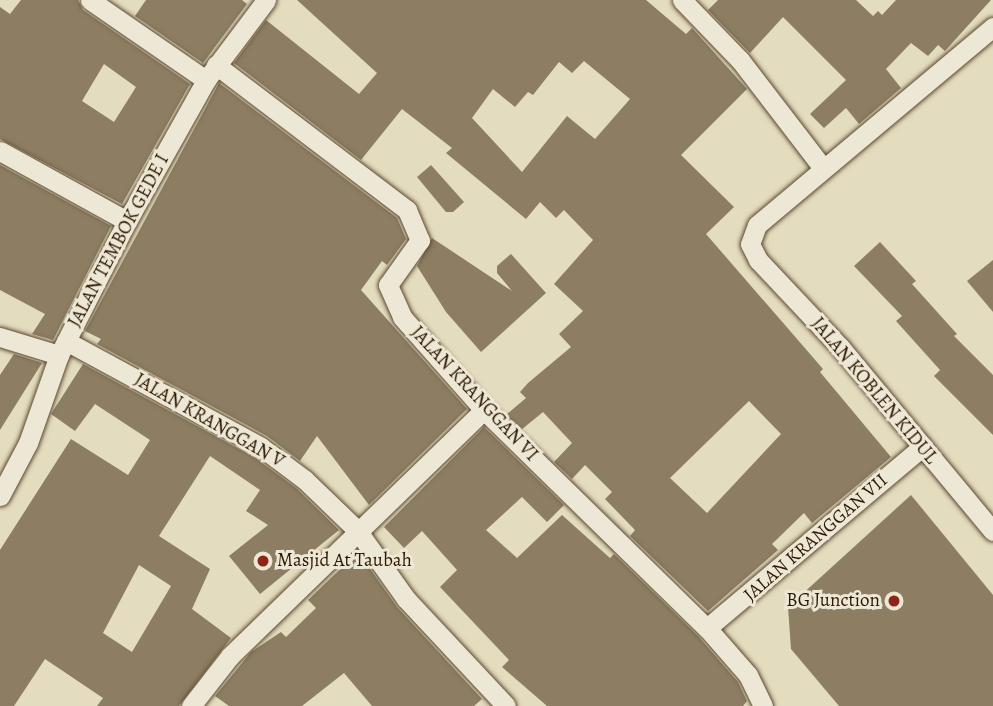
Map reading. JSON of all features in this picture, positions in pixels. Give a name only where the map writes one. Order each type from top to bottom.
[{"type":"street","points":[[90,0],[211,73]]},
{"type":"street","name":"JALAN TEMBOK GEDE I","points":[[0,496],[28,443],[62,348],[127,221],[211,73],[266,0]]},
{"type":"street","points":[[682,0],[740,60],[824,168],[993,27]]},
{"type":"street","name":"JALAN KRANGGAN VI","points":[[211,73],[407,211],[420,240],[392,273],[390,292],[410,326],[484,410],[708,628],[748,675],[763,706]]},
{"type":"street","points":[[0,151],[127,221]]},
{"type":"street","name":"JALAN KOBLEN KIDUL","points":[[824,168],[757,225],[751,236],[752,252],[923,446],[993,531]]},
{"type":"street","name":"JALAN KRANGGAN V","points":[[0,337],[62,348],[261,447],[304,479],[357,530],[406,599],[506,706]]},
{"type":"street","points":[[191,706],[230,656],[357,530],[484,410]]},
{"type":"street","name":"JALAN KRANGGAN VII","points":[[708,628],[923,446]]},
{"type":"building","points":[[21,0],[78,0],[83,10],[190,84],[122,204],[0,139],[0,7],[10,14]],"holes":[[[104,64],[136,87],[114,122],[82,101]]]},
{"type":"building","points":[[146,0],[242,0],[247,4],[203,63],[135,16]]},
{"type":"building","points":[[297,0],[646,0],[686,34],[692,28],[747,89],[681,155],[734,207],[706,234],[823,369],[820,372],[891,457],[812,523],[804,513],[772,544],[778,550],[708,611],[630,536],[635,530],[605,499],[612,492],[585,465],[572,479],[554,462],[572,443],[543,412],[521,430],[506,415],[526,398],[520,392],[528,383],[571,347],[559,334],[583,311],[554,284],[593,240],[564,210],[556,218],[540,202],[526,219],[446,153],[452,148],[402,109],[361,160],[234,63],[266,20],[359,94],[377,73]],"holes":[[[584,61],[630,99],[595,139],[567,116],[522,172],[472,118],[493,89],[515,107],[528,92],[533,95],[559,62],[572,73]],[[749,401],[781,434],[707,513],[670,478]]]},
{"type":"building","points":[[718,0],[856,0],[873,16],[878,11],[882,15],[896,0],[991,0],[945,51],[938,45],[928,56],[911,43],[886,69],[901,88],[859,124],[846,108],[824,128],[810,114],[846,80],[783,17],[750,53],[708,10]]},
{"type":"building","points":[[219,83],[397,218],[406,239],[387,265],[382,261],[361,290],[467,409],[369,505],[317,436],[300,461],[267,436],[97,344],[101,339],[85,331]]},
{"type":"building","points":[[0,165],[111,226],[53,340],[32,334],[45,314],[0,290]]},
{"type":"building","points":[[431,165],[464,202],[453,212],[446,212],[417,177]]},
{"type":"building","points":[[432,238],[512,291],[497,273],[497,266],[511,254],[546,293],[481,352],[446,312],[417,266]]},
{"type":"building","points":[[880,242],[916,281],[912,284],[957,334],[954,336],[993,375],[993,435],[934,376],[940,370],[896,321],[902,316],[854,266]]},
{"type":"building","points":[[993,260],[993,312],[967,281]]},
{"type":"building","points":[[14,354],[42,363],[0,430],[0,375]]},
{"type":"building","points":[[83,364],[254,457],[296,488],[339,530],[260,594],[229,556],[268,525],[246,511],[260,490],[210,456],[159,536],[210,569],[192,609],[231,638],[179,706],[97,706],[103,698],[45,659],[14,706],[0,706],[0,550],[71,439],[128,475],[150,440],[95,404],[75,431],[51,414]],"holes":[[[139,565],[171,586],[132,652],[103,633]]]},
{"type":"building","points":[[484,427],[564,505],[547,522],[522,497],[486,530],[517,558],[562,515],[610,558],[614,554],[698,636],[738,682],[747,701],[743,706],[547,706],[502,667],[509,660],[440,587],[457,570],[422,531],[404,548],[384,527]]},
{"type":"building","name":"BG Junction","points":[[911,495],[993,595],[993,706],[839,706],[791,649],[788,607]]},
{"type":"building","points":[[358,552],[397,607],[482,699],[474,706],[372,706],[344,673],[302,706],[229,706],[215,696],[251,652],[281,632],[286,637],[316,608],[308,600]]},
{"type":"place","name":"Masjid At Taubah","points":[[263,561]]},
{"type":"place","name":"BG Junction","points":[[894,601]]}]
